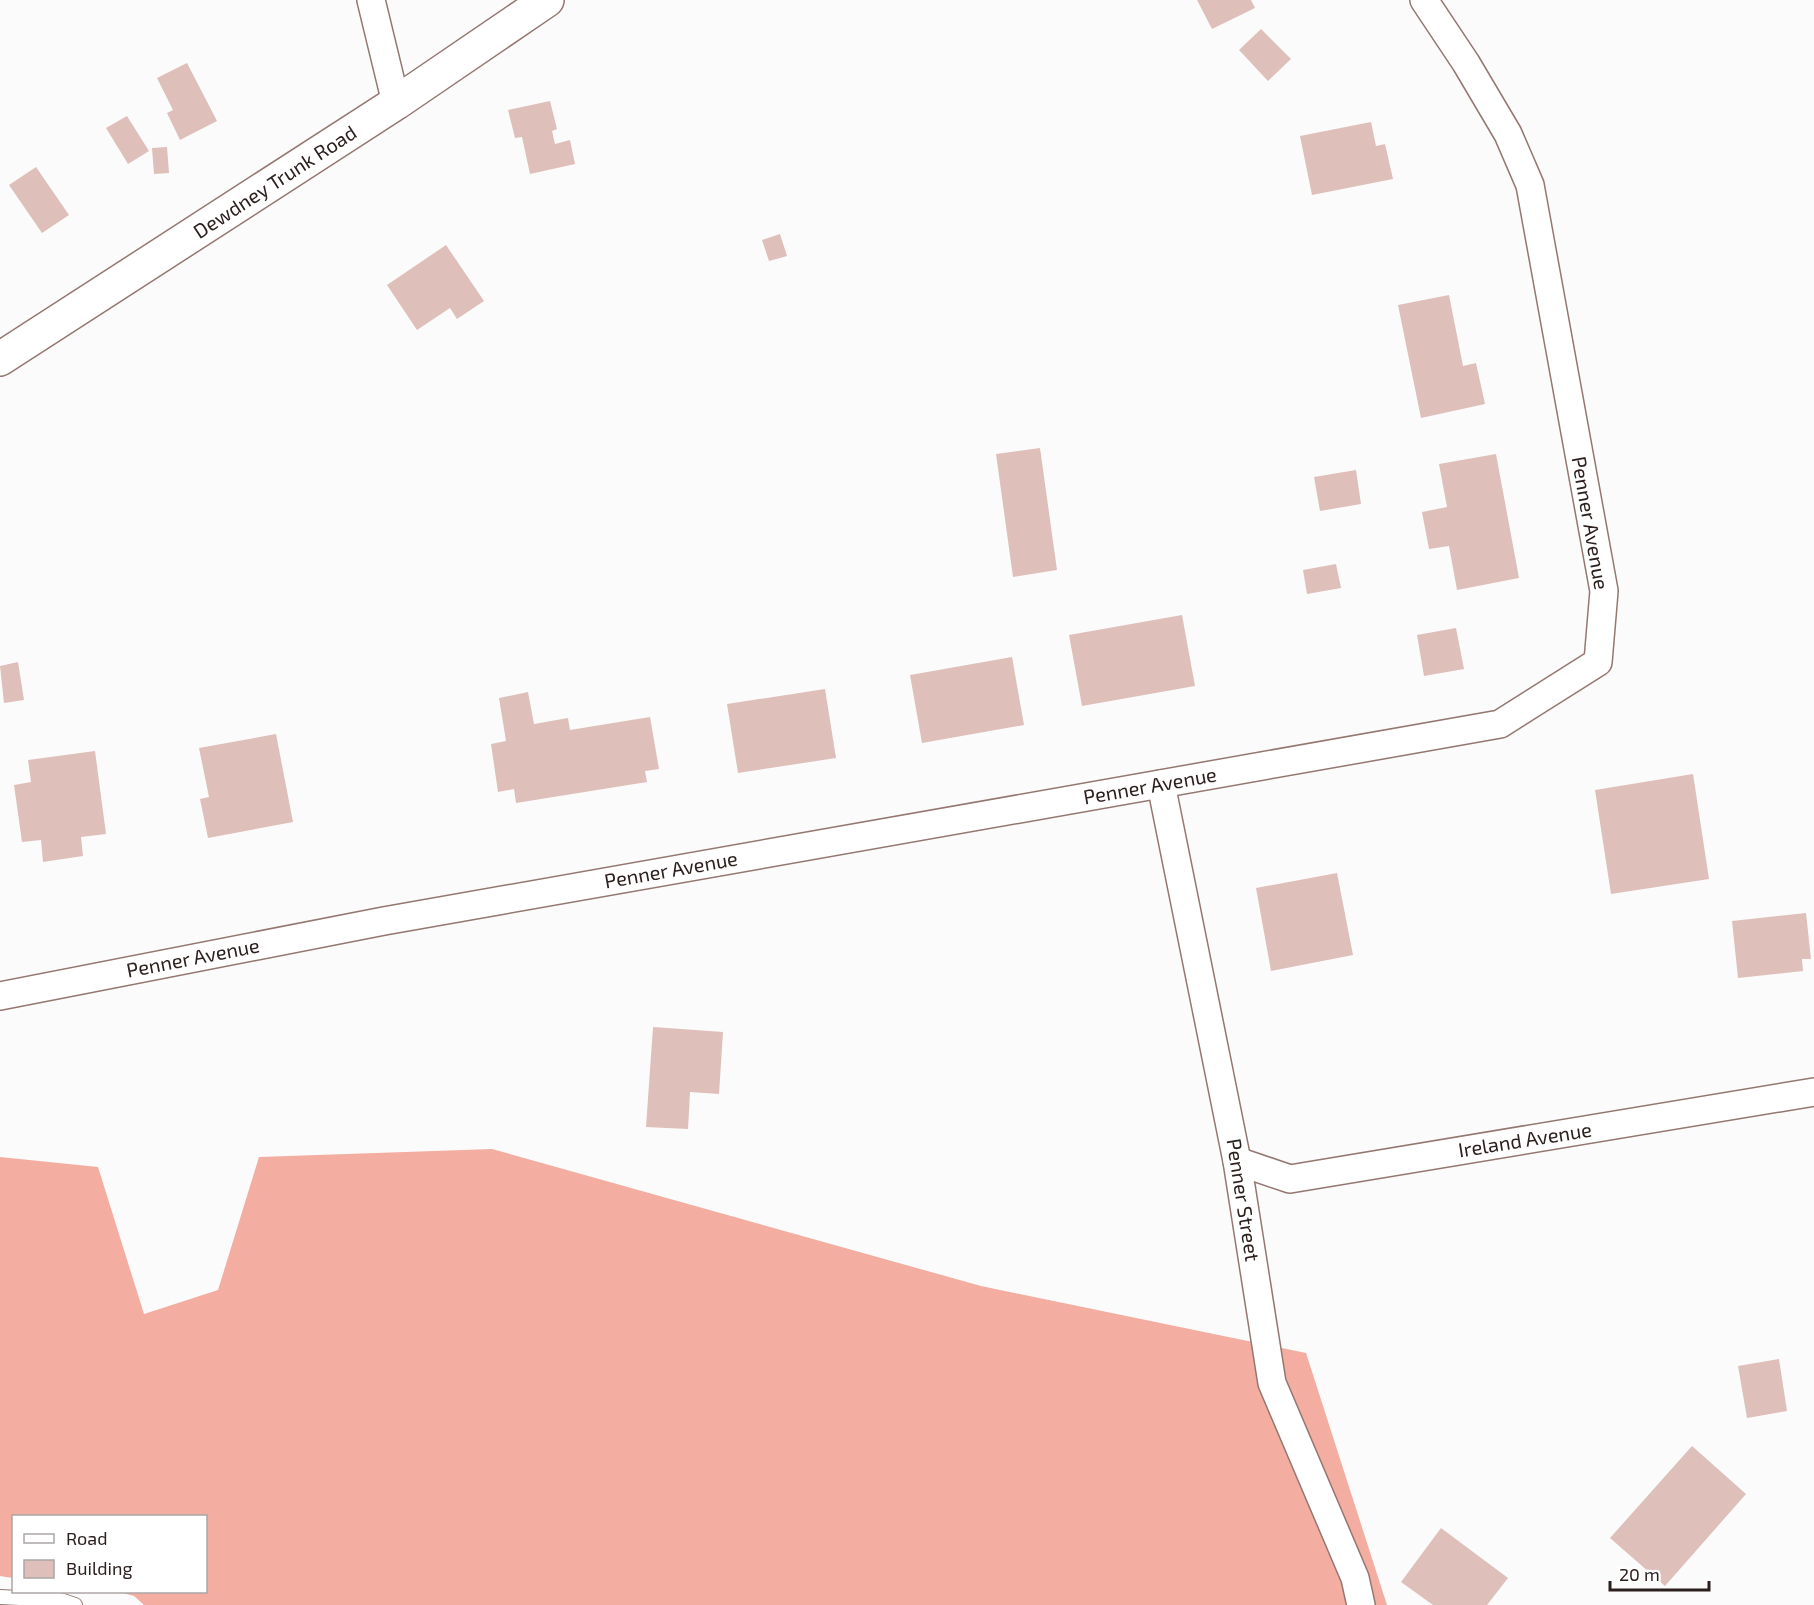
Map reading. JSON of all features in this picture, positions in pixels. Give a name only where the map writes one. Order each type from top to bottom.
[{"type":"main road","name":"Dewdney Trunk Road","points":[[0,359],[396,103],[547,0]]},
{"type":"street","points":[[371,0],[396,103]]},
{"type":"street","name":"Penner Avenue","points":[[0,996],[384,921],[1500,724],[1598,662],[1604,591],[1530,185],[1508,134],[1466,63],[1424,0]]},
{"type":"street","name":"Penner Street","points":[[1161,784],[1237,1161],[1272,1383],[1354,1578],[1361,1605]]},
{"type":"street","name":"Ireland Avenue","points":[[1237,1161],[1290,1179],[1814,1092]]},
{"type":"lane","points":[[0,1598],[60,1600],[75,1605]]},
{"type":"shaded area","points":[[492,1149],[981,1286],[1306,1353],[1387,1605],[144,1605],[134,1596],[123,1593],[207,1593],[207,1515],[12,1515],[12,1578],[0,1576],[0,1157],[98,1167],[144,1314],[218,1290],[259,1157]]},
{"type":"building","points":[[1197,0],[1251,0],[1255,8],[1212,29]]},
{"type":"building","points":[[1261,29],[1291,59],[1268,81],[1239,50]]},
{"type":"building","points":[[187,63],[217,121],[180,140],[167,113],[173,110],[157,78]]},
{"type":"building","points":[[550,101],[557,129],[552,131],[555,144],[570,140],[575,164],[530,174],[522,137],[515,138],[508,110]]},
{"type":"building","points":[[127,116],[149,151],[128,164],[106,128]]},
{"type":"building","points":[[1371,122],[1376,146],[1385,144],[1393,179],[1312,195],[1300,136]]},
{"type":"building","points":[[167,147],[169,173],[154,174],[152,148]]},
{"type":"building","points":[[36,167],[69,215],[42,233],[9,185]]},
{"type":"building","points":[[780,234],[787,256],[769,261],[762,240]]},
{"type":"building","points":[[446,245],[484,301],[457,319],[450,308],[417,330],[387,285]]},
{"type":"building","points":[[1449,295],[1463,366],[1476,363],[1485,404],[1421,418],[1398,305]]},
{"type":"building","points":[[1040,448],[1057,570],[1013,577],[996,454]]},
{"type":"building","points":[[1496,454],[1519,578],[1457,590],[1449,546],[1429,549],[1422,512],[1447,507],[1439,464]]},
{"type":"building","points":[[1356,470],[1361,504],[1320,511],[1314,477]]},
{"type":"building","points":[[1336,564],[1341,588],[1307,594],[1303,570]]},
{"type":"building","points":[[1182,615],[1195,686],[1082,706],[1069,635]]},
{"type":"building","points":[[1456,628],[1464,669],[1424,676],[1417,635]]},
{"type":"building","points":[[1012,657],[1024,725],[922,743],[910,675]]},
{"type":"building","points":[[18,662],[24,700],[4,703],[0,666]]},
{"type":"building","points":[[825,689],[836,758],[738,773],[727,704]]},
{"type":"building","points":[[528,692],[534,724],[568,718],[570,730],[650,717],[659,769],[645,771],[647,782],[516,803],[514,789],[498,792],[491,744],[506,741],[499,698]]},
{"type":"building","points":[[276,734],[293,822],[208,838],[200,799],[209,797],[199,748]]},
{"type":"building","points":[[95,751],[106,834],[81,837],[83,856],[43,862],[41,840],[22,842],[14,785],[31,782],[28,760]]},
{"type":"building","points":[[1693,774],[1709,879],[1611,894],[1595,790]]},
{"type":"building","points":[[1337,873],[1353,955],[1271,971],[1256,888]]},
{"type":"building","points":[[1806,913],[1811,959],[1802,959],[1803,971],[1738,978],[1732,921]]},
{"type":"building","points":[[653,1027],[723,1032],[719,1094],[690,1092],[688,1129],[646,1127]]},
{"type":"building","points":[[1779,1359],[1787,1411],[1747,1418],[1738,1366]]},
{"type":"building","points":[[1692,1446],[1746,1494],[1665,1586],[1610,1538]]},
{"type":"building","points":[[1441,1528],[1508,1578],[1487,1605],[1433,1605],[1401,1582]]}]
